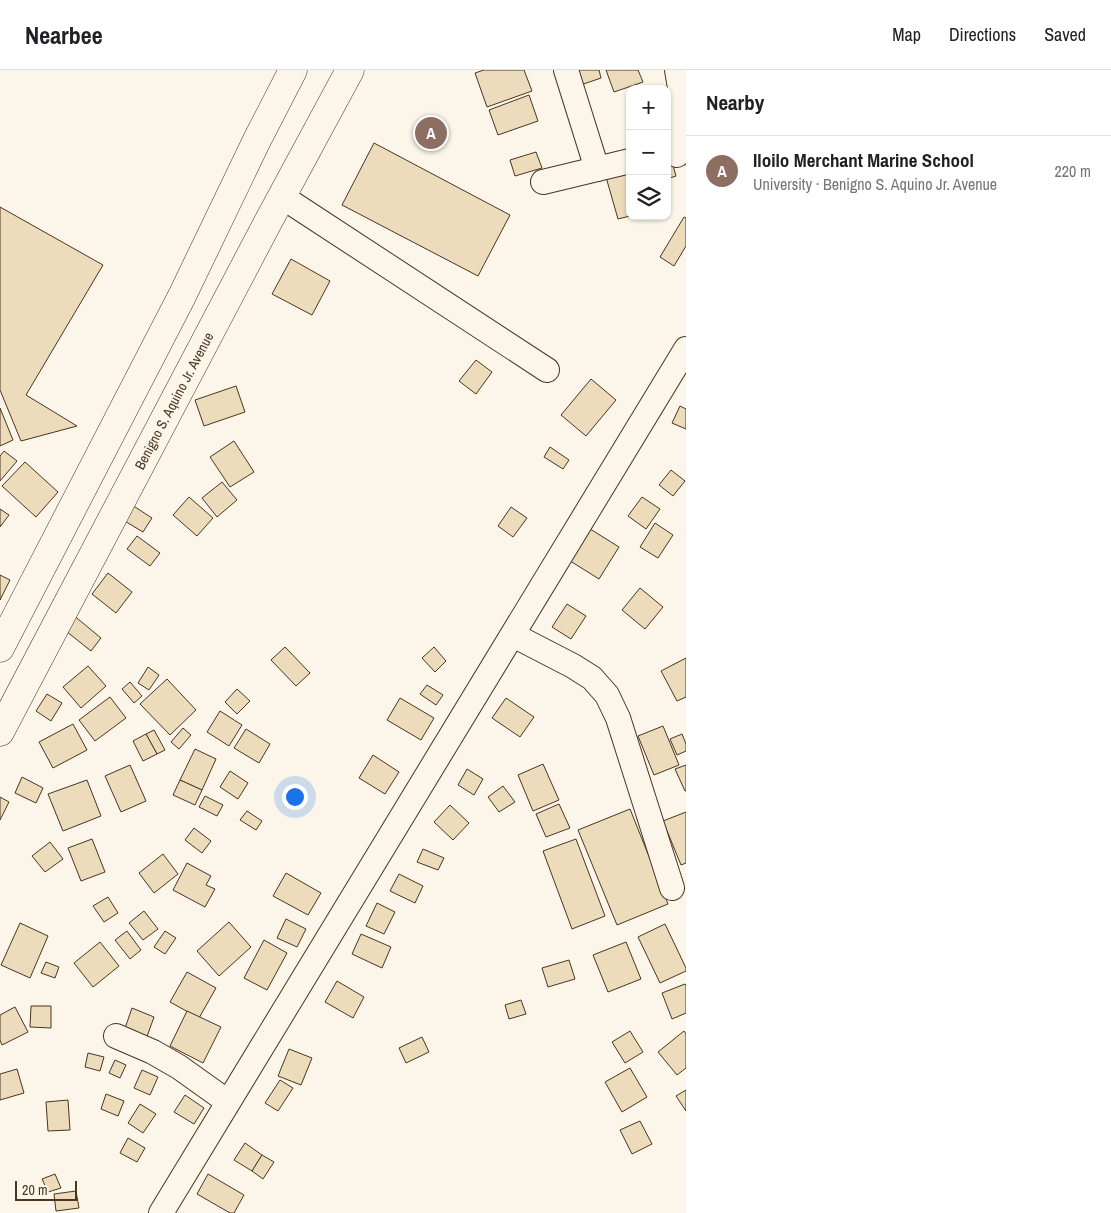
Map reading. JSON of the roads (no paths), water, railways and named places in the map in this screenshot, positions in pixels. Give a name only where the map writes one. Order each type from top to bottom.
[{"type":"main road","points":[[0,648],[6,619],[182,296],[293,70]]},
{"type":"main road","name":"Benigno S. Aquino Jr. Avenue","points":[[0,732],[350,70]]},
{"type":"street","points":[[566,70],[596,169]]},
{"type":"street","points":[[676,70],[680,88],[682,131],[677,157]]},
{"type":"street","points":[[543,182],[626,162]]},
{"type":"street","points":[[282,196],[547,370]]},
{"type":"street","points":[[160,1213],[686,349]]},
{"type":"street","points":[[513,635],[592,678],[607,695],[618,718],[672,888]]},
{"type":"street","points":[[116,1036],[179,1067],[228,1102]]},
{"type":"place","name":"Iloilo Merchant Marine School","points":[[431,133]]}]
